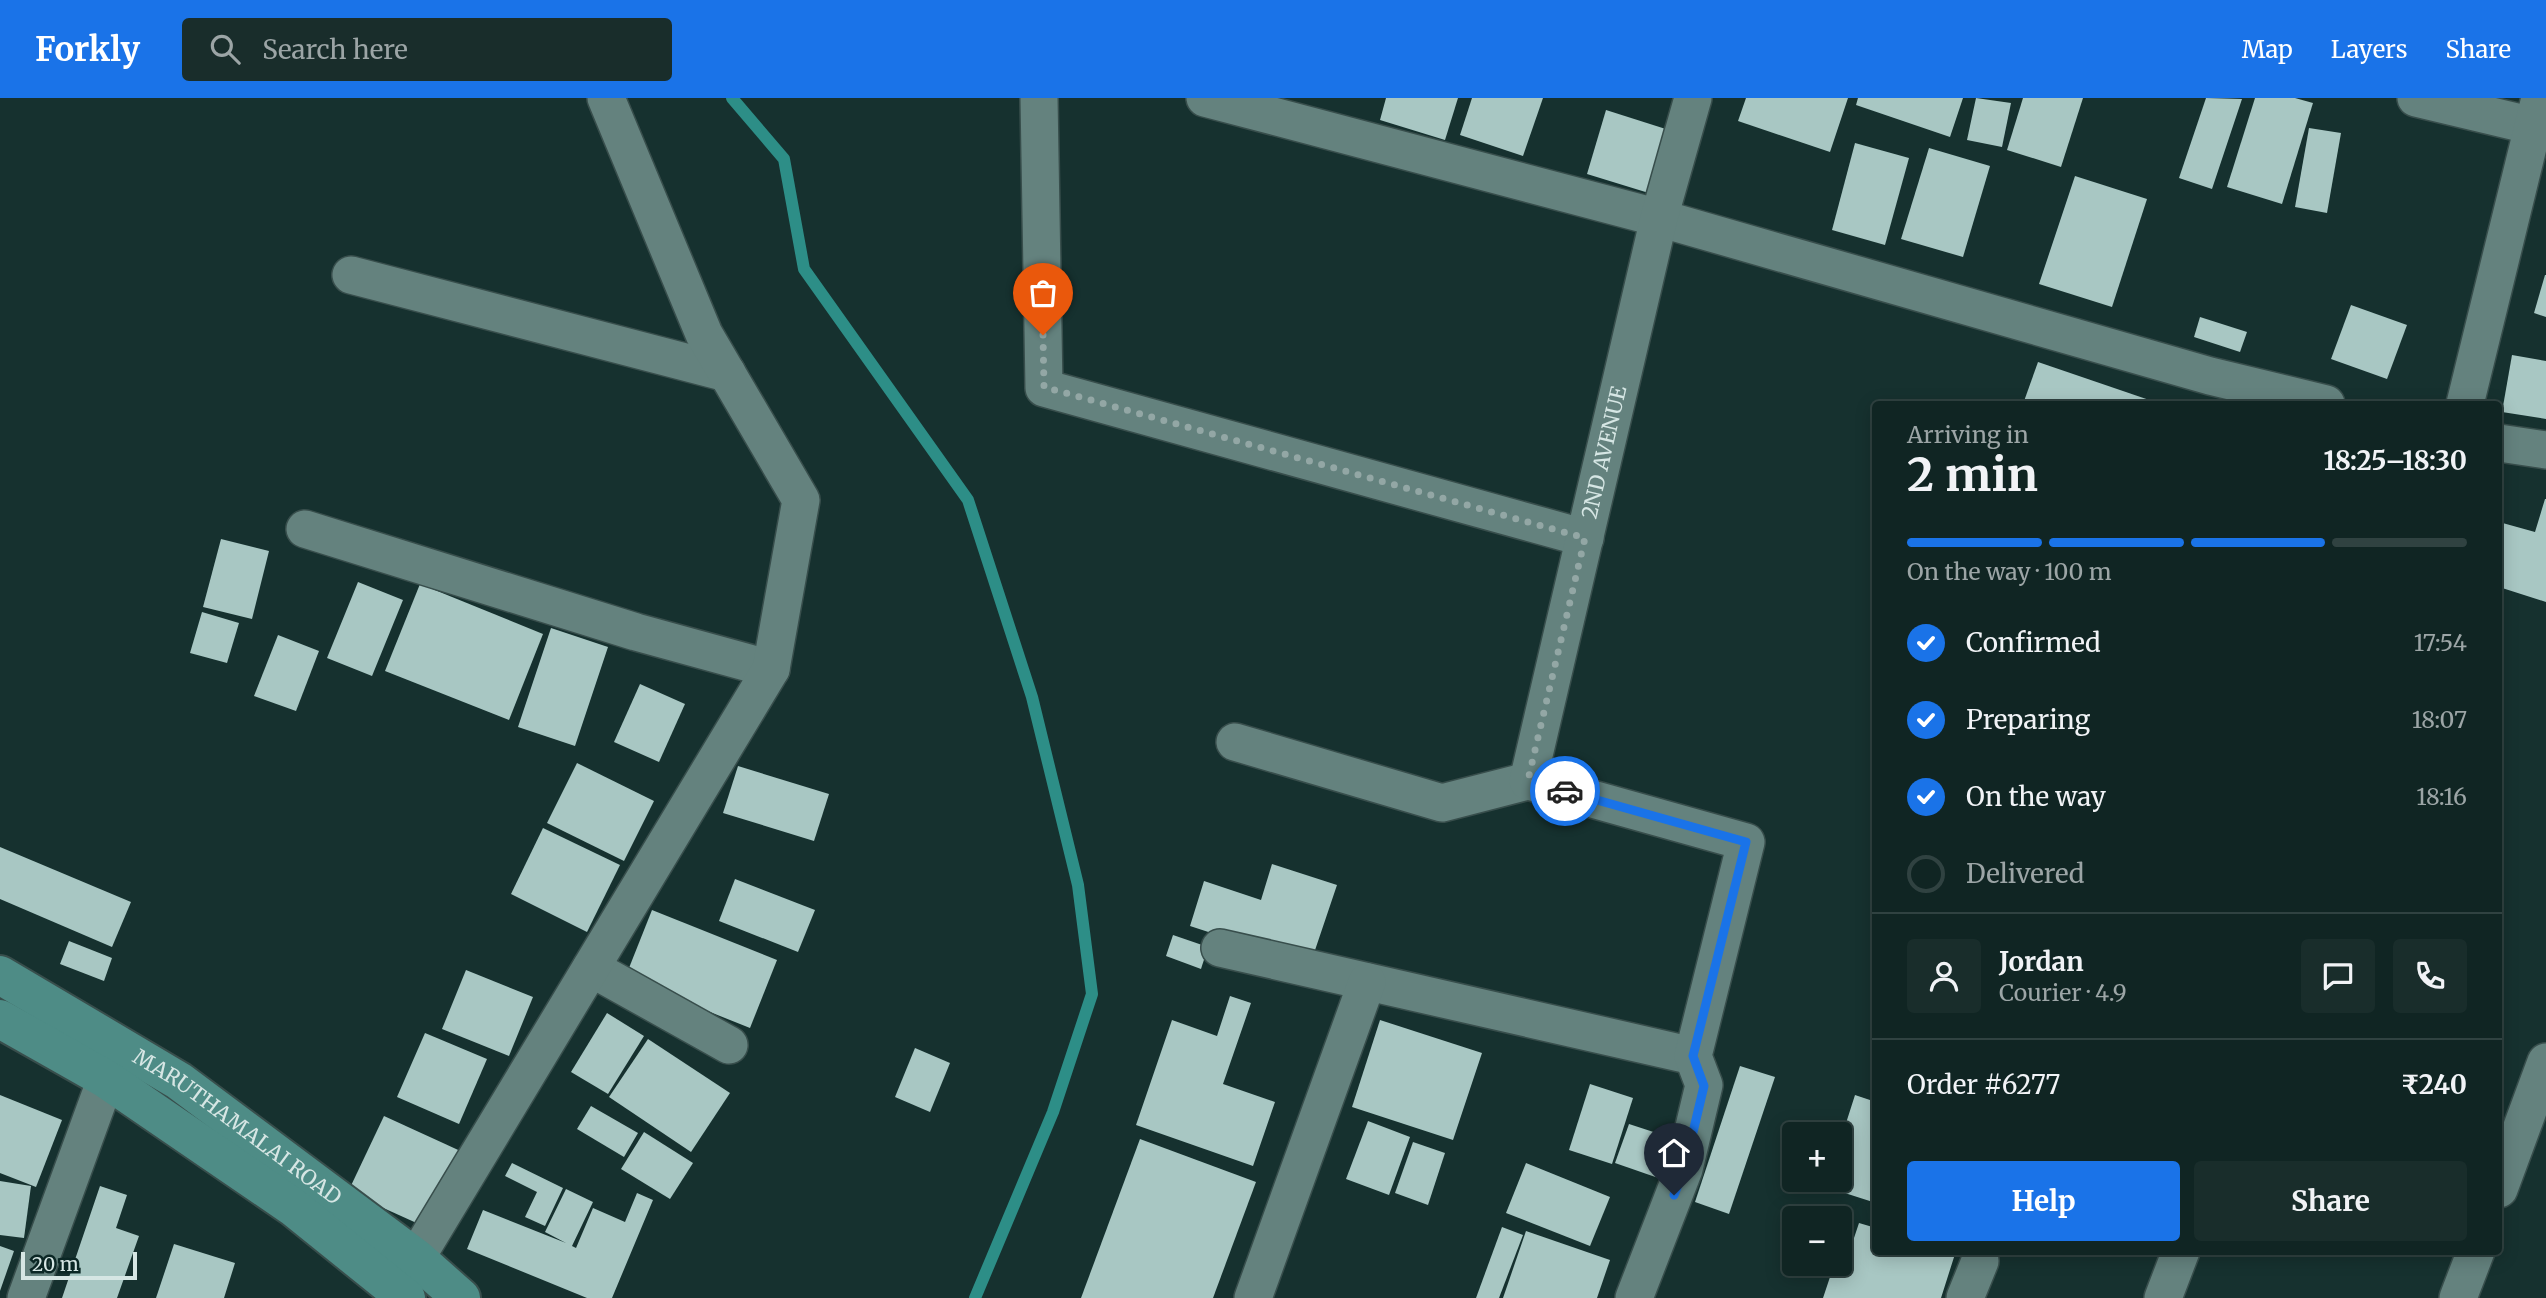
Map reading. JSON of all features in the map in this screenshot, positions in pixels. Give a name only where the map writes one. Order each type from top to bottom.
[{"type":"main road","name":"MARUTHAMALAI ROAD","points":[[0,975],[180,1081],[416,1258],[461,1298]]},
{"type":"main road","name":"MARUTHAMALAI ROAD","points":[[0,1019],[106,1079],[293,1207],[406,1298]]},
{"type":"street","points":[[416,1258],[771,669],[801,500],[705,334],[606,98]]},
{"type":"street","points":[[1039,98],[1044,387],[1585,538]]},
{"type":"street","points":[[1205,98],[1659,218],[2207,390],[2300,401]]},
{"type":"street","name":"2ND AVENUE","points":[[1528,780],[1659,218],[1693,98]]},
{"type":"street","points":[[2416,98],[2540,118],[2466,401]]},
{"type":"street","points":[[351,275],[727,373]]},
{"type":"street","points":[[2502,443],[2546,450]]},
{"type":"street","points":[[305,529],[636,632],[771,669]]},
{"type":"street","points":[[1235,741],[1442,803],[1528,780],[1746,842],[1693,1056],[1704,1086],[1684,1170],[1634,1298]]},
{"type":"street","points":[[1220,948],[1693,1056]]},
{"type":"street","points":[[591,968],[729,1045]]},
{"type":"street","points":[[1252,1298],[1367,982]]},
{"type":"street","points":[[2502,1181],[2546,1062]]},
{"type":"street","points":[[26,1298],[106,1079]]},
{"type":"street","points":[[2163,1298],[2179,1255]]},
{"type":"street","points":[[2458,1298],[2474,1255]]},
{"type":"street","points":[[1965,1298],[1980,1261]]},
{"type":"building","points":[[1386,98],[1458,98],[1445,140],[1380,120]]},
{"type":"building","points":[[1472,98],[1543,98],[1523,156],[1460,135]]},
{"type":"building","points":[[1746,98],[1848,98],[1830,152],[1738,121]]},
{"type":"building","points":[[1858,98],[1963,98],[1950,137],[1856,105]]},
{"type":"building","points":[[1976,98],[2011,103],[2002,147],[1967,140]]},
{"type":"building","points":[[2023,98],[2083,98],[2061,167],[2007,150]]},
{"type":"building","points":[[2206,98],[2242,99],[2212,189],[2179,178]]},
{"type":"building","points":[[2255,98],[2295,98],[2313,103],[2282,204],[2227,187]]},
{"type":"building","points":[[1606,110],[1672,131],[1652,194],[1587,174]]},
{"type":"building","points":[[2309,128],[2341,133],[2327,213],[2295,207]]},
{"type":"building","points":[[1855,143],[1909,158],[1885,245],[1832,230]]},
{"type":"building","points":[[1929,148],[1990,166],[1963,257],[1901,239]]},
{"type":"building","points":[[2075,176],[2147,199],[2112,307],[2039,284]]},
{"type":"building","points":[[2546,275],[2546,317],[2534,313]]},
{"type":"building","points":[[2351,305],[2407,325],[2387,379],[2331,359]]},
{"type":"building","points":[[2200,317],[2247,332],[2240,352],[2194,337]]},
{"type":"building","points":[[2512,355],[2546,361],[2546,419],[2502,412]]},
{"type":"building","points":[[2038,362],[2152,401],[2024,401]]},
{"type":"building","points":[[2546,499],[2546,602],[2502,588],[2502,523],[2535,532]]},
{"type":"building","points":[[221,539],[269,551],[252,619],[203,607]]},
{"type":"building","points":[[358,582],[403,600],[372,676],[327,658]]},
{"type":"building","points":[[420,584],[543,634],[509,720],[385,671]]},
{"type":"building","points":[[202,612],[239,623],[227,663],[190,653]]},
{"type":"building","points":[[551,628],[608,647],[575,746],[518,727]]},
{"type":"building","points":[[278,635],[319,651],[296,711],[254,696]]},
{"type":"building","points":[[640,684],[685,704],[659,762],[614,742]]},
{"type":"building","points":[[577,763],[654,801],[624,861],[547,823]]},
{"type":"building","points":[[738,766],[829,794],[814,841],[723,813]]},
{"type":"building","points":[[543,828],[620,865],[587,932],[511,894]]},
{"type":"building","points":[[0,847],[131,902],[112,947],[0,899]]},
{"type":"building","points":[[1272,864],[1337,885],[1310,965],[1190,926],[1204,881],[1261,900]]},
{"type":"building","points":[[735,879],[815,910],[798,952],[719,921]]},
{"type":"building","points":[[652,910],[777,960],[750,1028],[625,978]]},
{"type":"building","points":[[1173,935],[1208,947],[1201,969],[1166,956]]},
{"type":"building","points":[[69,941],[112,958],[104,981],[60,964]]},
{"type":"building","points":[[466,970],[533,997],[509,1056],[442,1029]]},
{"type":"building","points":[[1230,996],[1251,1003],[1223,1084],[1275,1102],[1253,1166],[1136,1125],[1172,1020],[1217,1036]]},
{"type":"building","points":[[607,1013],[644,1036],[608,1094],[571,1072]]},
{"type":"building","points":[[1380,1020],[1482,1053],[1453,1140],[1352,1107]]},
{"type":"building","points":[[425,1033],[487,1059],[459,1124],[397,1097]]},
{"type":"building","points":[[648,1039],[730,1093],[691,1152],[609,1097]]},
{"type":"building","points":[[915,1048],[950,1063],[930,1112],[895,1097]]},
{"type":"building","points":[[1740,1066],[1775,1077],[1729,1214],[1695,1202]]},
{"type":"building","points":[[1590,1084],[1633,1098],[1612,1164],[1569,1150]]},
{"type":"building","points":[[0,1095],[62,1120],[36,1187],[0,1173]]},
{"type":"building","points":[[1855,1095],[1872,1101],[1872,1202],[1842,1192],[1852,1192],[1852,1122],[1846,1122]]},
{"type":"building","points":[[591,1106],[638,1133],[624,1157],[577,1129]]},
{"type":"building","points":[[384,1116],[467,1154],[432,1230],[348,1192]]},
{"type":"building","points":[[1368,1121],[1410,1137],[1389,1195],[1346,1179]]},
{"type":"building","points":[[1629,1124],[1678,1140],[1664,1180],[1615,1163]]},
{"type":"building","points":[[644,1132],[693,1163],[670,1199],[621,1169]]},
{"type":"building","points":[[1140,1139],[1256,1182],[1213,1298],[1081,1298]]},
{"type":"building","points":[[1413,1142],[1445,1153],[1428,1205],[1395,1193]]},
{"type":"building","points":[[512,1163],[563,1188],[545,1226],[525,1217],[537,1192],[505,1176]]},
{"type":"building","points":[[1526,1163],[1610,1197],[1590,1246],[1506,1213]]},
{"type":"building","points":[[0,1181],[31,1186],[24,1238],[0,1235]]},
{"type":"building","points":[[100,1186],[127,1195],[116,1228],[139,1236],[117,1298],[62,1298]]},
{"type":"building","points":[[566,1189],[593,1202],[572,1246],[576,1248],[593,1208],[625,1222],[637,1193],[653,1200],[612,1298],[587,1298],[467,1249],[483,1210],[566,1243],[545,1232]]},
{"type":"building","points":[[1859,1223],[1872,1227],[1872,1255],[1955,1255],[1941,1298],[1823,1298],[1830,1276],[1852,1276],[1852,1244]]},
{"type":"building","points":[[1502,1227],[1523,1235],[1499,1298],[1476,1298]]},
{"type":"building","points":[[1526,1231],[1610,1260],[1597,1298],[1503,1298]]},
{"type":"building","points":[[174,1244],[235,1263],[224,1298],[156,1298]]},
{"type":"building","points":[[0,1246],[14,1251],[0,1291]]},
{"type":"waterway","points":[[732,98],[784,159],[804,269],[968,500],[1032,697],[1078,885],[1092,994],[1053,1112],[975,1298]]},
{"type":"way so far","points":[[1043,335],[1044,387],[1585,538],[1528,780],[1565,791]]},
{"type":"route","points":[[1565,791],[1746,842],[1693,1056],[1704,1086],[1684,1170],[1674,1195]]}]
